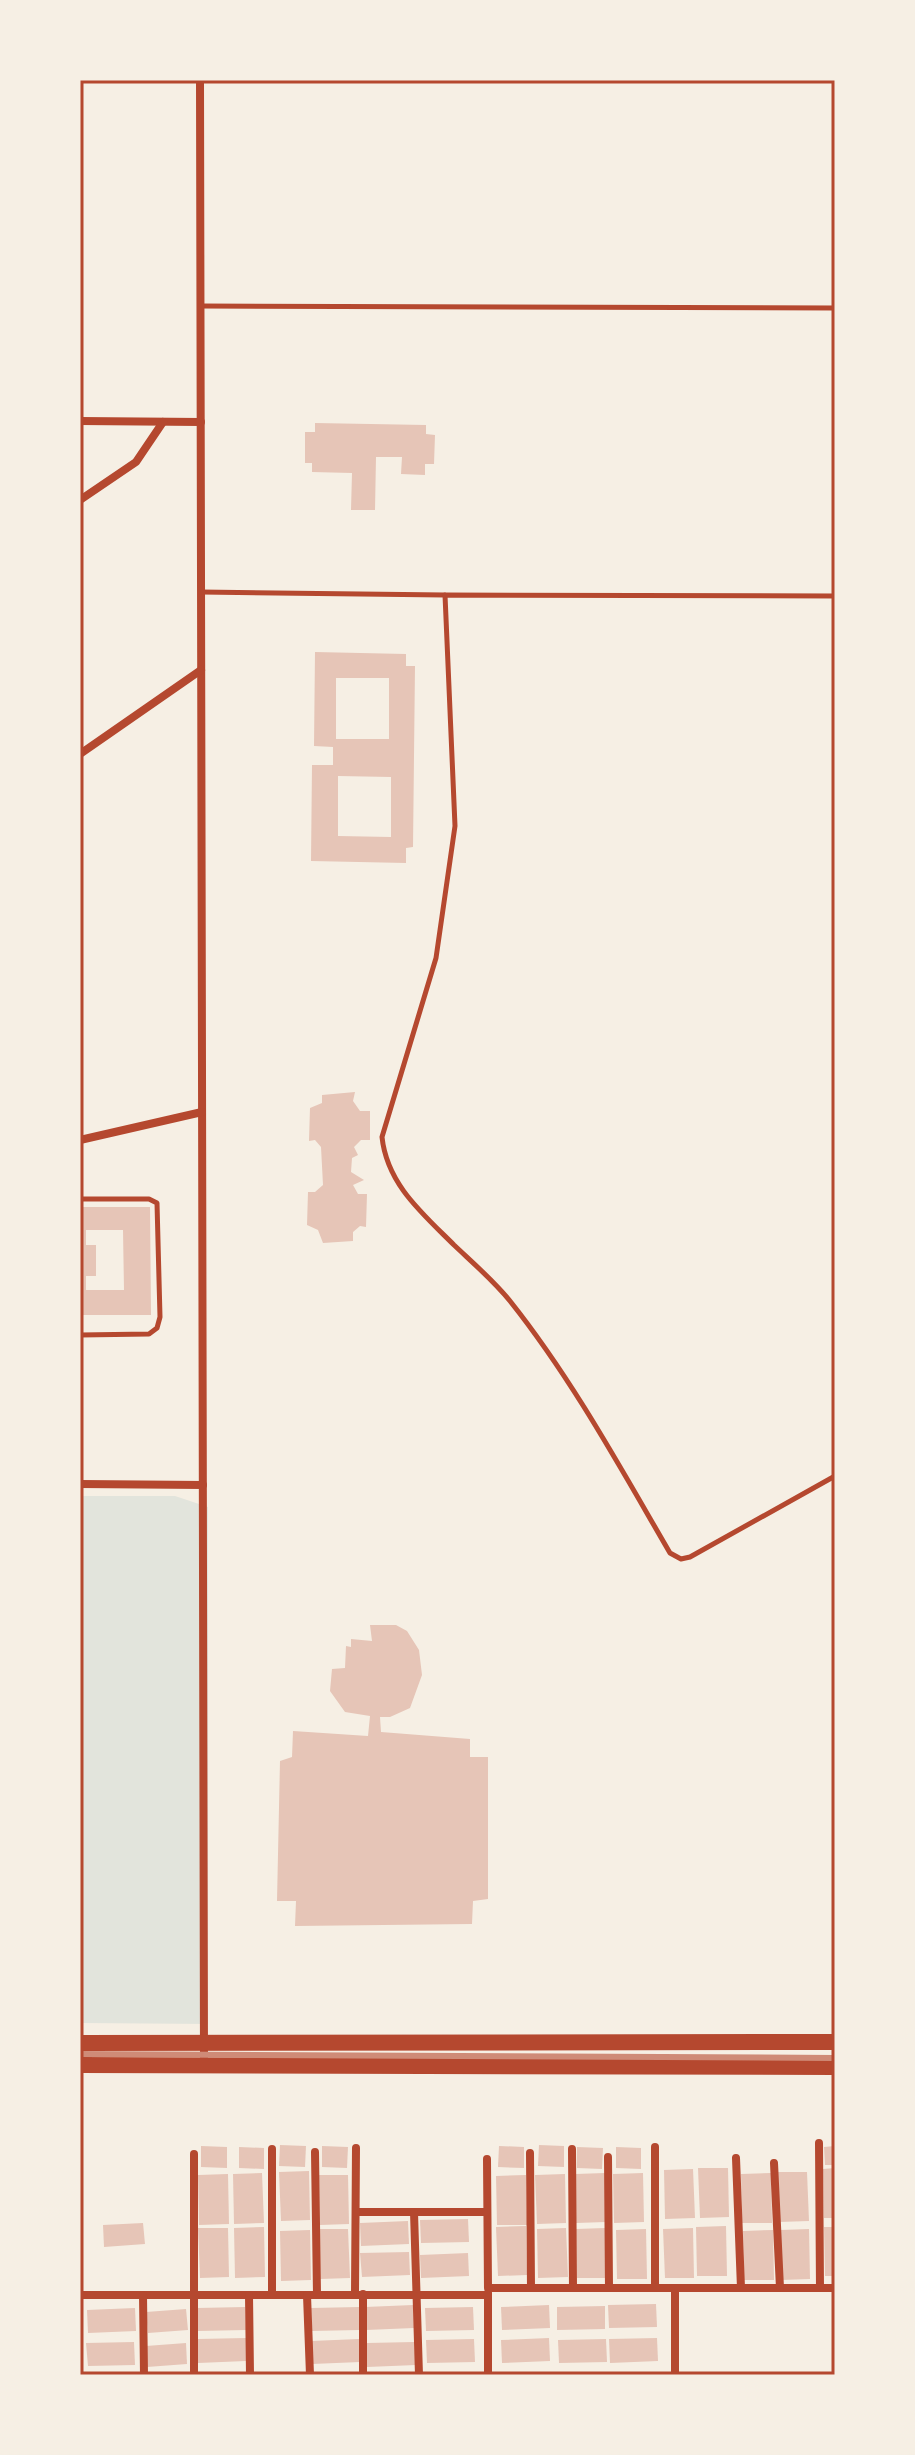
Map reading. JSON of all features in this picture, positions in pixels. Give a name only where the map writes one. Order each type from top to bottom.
[{"type":"main road","points":[[80,2043],[835,2042]]},
{"type":"main road","points":[[80,2065],[835,2067]]},
{"type":"street","points":[[200,80],[204,2066]]},
{"type":"street","points":[[80,421],[201,422]]},
{"type":"street","points":[[80,500],[136,462],[163,422]]},
{"type":"street","points":[[80,754],[201,670]]},
{"type":"street","points":[[80,1139],[202,1112]]},
{"type":"street","points":[[80,1484],[203,1485]]},
{"type":"street","points":[[819,2143],[820,2288]]},
{"type":"street","points":[[655,2147],[655,2288]]},
{"type":"street","points":[[356,2148],[363,2375]]},
{"type":"street","points":[[272,2149],[272,2295]]},
{"type":"street","points":[[572,2149],[573,2288]]},
{"type":"street","points":[[310,2375],[315,2152]]},
{"type":"street","points":[[530,2153],[531,2288]]},
{"type":"street","points":[[194,2154],[194,2375]]},
{"type":"street","points":[[608,2157],[609,2288]]},
{"type":"street","points":[[736,2158],[741,2288]]},
{"type":"street","points":[[487,2159],[488,2375]]},
{"type":"street","points":[[774,2163],[780,2288]]},
{"type":"street","points":[[357,2212],[487,2212]]},
{"type":"street","points":[[414,2212],[419,2375]]},
{"type":"street","points":[[80,2295],[416,2295],[531,2288],[835,2288]]},
{"type":"street","points":[[675,2288],[675,2375]]},
{"type":"street","points":[[143,2295],[144,2375]]},
{"type":"street","points":[[249,2295],[250,2375]]},
{"type":"lane","points":[[201,306],[835,308]]},
{"type":"lane","points":[[201,592],[835,596]]},
{"type":"lane","points":[[445,595],[455,826],[436,958],[385,1117],[382,1137],[385,1161],[396,1182],[428,1220],[509,1299],[581,1400],[670,1553],[681,1559],[690,1557],[835,1476]]},
{"type":"lane","points":[[80,1199],[149,1199],[157,1203],[160,1317],[157,1328],[149,1334],[80,1335]]},
{"type":"shaded area","points":[[80,1496],[175,1496],[208,1507],[208,2024],[80,2023]]},
{"type":"building","points":[[315,423],[426,425],[426,434],[435,435],[434,464],[425,464],[425,475],[401,474],[402,457],[376,457],[375,510],[351,510],[352,473],[312,472],[312,463],[305,463],[305,432],[315,432]]},
{"type":"building","points":[[315,652],[406,654],[406,666],[415,666],[413,847],[406,848],[406,863],[311,861],[312,765],[333,765],[333,747],[314,746]],"holes":[[[336,678],[389,678],[389,739],[336,739]],[[338,776],[391,777],[391,837],[338,836]]]},
{"type":"building","points":[[355,1092],[353,1101],[360,1111],[370,1111],[370,1140],[361,1140],[354,1147],[358,1155],[352,1158],[351,1172],[364,1180],[353,1185],[358,1194],[367,1194],[366,1227],[360,1226],[353,1232],[353,1241],[323,1243],[318,1230],[307,1225],[308,1192],[315,1192],[323,1185],[321,1147],[315,1140],[309,1141],[310,1108],[322,1103],[322,1095]]},
{"type":"building","points":[[80,1207],[150,1207],[151,1315],[80,1315]],"holes":[[[86,1230],[123,1230],[124,1290],[86,1290],[86,1276],[96,1276],[96,1245],[86,1245]]]},
{"type":"building","points":[[370,1625],[396,1625],[407,1631],[419,1650],[422,1675],[410,1708],[390,1717],[380,1717],[381,1732],[470,1739],[470,1757],[488,1757],[488,1899],[473,1901],[472,1924],[295,1926],[296,1901],[277,1901],[280,1761],[292,1757],[293,1731],[368,1736],[370,1716],[345,1712],[330,1691],[332,1669],[345,1668],[346,1646],[351,1647],[351,1639],[372,1641]]},
{"type":"building","points":[[280,2145],[306,2146],[305,2167],[279,2166]]},
{"type":"building","points":[[539,2145],[564,2146],[564,2167],[538,2166]]},
{"type":"building","points":[[201,2146],[227,2147],[227,2168],[201,2167]]},
{"type":"building","points":[[322,2146],[348,2147],[347,2168],[322,2167]]},
{"type":"building","points":[[499,2146],[524,2147],[524,2168],[498,2167]]},
{"type":"building","points":[[835,2146],[835,2165],[825,2165],[824,2147]]},
{"type":"building","points":[[239,2147],[264,2148],[264,2169],[239,2168]]},
{"type":"building","points":[[577,2147],[603,2148],[602,2169],[577,2168]]},
{"type":"building","points":[[616,2147],[641,2148],[641,2169],[616,2168]]},
{"type":"building","points":[[698,2168],[728,2168],[729,2217],[700,2218]]},
{"type":"building","points":[[835,2168],[835,2218],[824,2218],[823,2169]]},
{"type":"building","points":[[693,2169],[695,2218],[665,2219],[664,2170]]},
{"type":"building","points":[[309,2171],[310,2220],[281,2221],[279,2172]]},
{"type":"building","points":[[778,2172],[807,2172],[809,2221],[779,2222]]},
{"type":"building","points":[[262,2173],[264,2223],[234,2224],[233,2174]]},
{"type":"building","points":[[605,2173],[606,2222],[576,2223],[575,2174]]},
{"type":"building","points":[[643,2173],[644,2222],[614,2223],[613,2174]]},
{"type":"building","points":[[771,2173],[772,2223],[742,2223],[741,2174]]},
{"type":"building","points":[[228,2174],[229,2224],[199,2225],[198,2175]]},
{"type":"building","points":[[565,2174],[566,2223],[537,2224],[535,2175]]},
{"type":"building","points":[[319,2175],[348,2175],[349,2224],[320,2225]]},
{"type":"building","points":[[526,2175],[527,2225],[497,2225],[496,2176]]},
{"type":"building","points":[[468,2219],[469,2242],[421,2243],[420,2220]]},
{"type":"building","points":[[408,2221],[409,2244],[361,2246],[360,2223]]},
{"type":"building","points":[[143,2223],[145,2244],[104,2247],[103,2225]]},
{"type":"building","points":[[526,2226],[527,2275],[498,2276],[496,2227]]},
{"type":"building","points":[[726,2226],[727,2276],[697,2276],[696,2227]]},
{"type":"building","points":[[264,2227],[265,2277],[235,2278],[234,2228]]},
{"type":"building","points":[[824,2227],[835,2227],[835,2276],[825,2276]]},
{"type":"building","points":[[198,2228],[228,2228],[229,2277],[200,2278]]},
{"type":"building","points":[[566,2228],[568,2277],[538,2278],[537,2229]]},
{"type":"building","points":[[605,2228],[606,2278],[577,2278],[576,2229]]},
{"type":"building","points":[[693,2228],[694,2278],[665,2278],[663,2229]]},
{"type":"building","points":[[319,2229],[348,2229],[350,2278],[320,2279]]},
{"type":"building","points":[[646,2229],[647,2279],[617,2279],[616,2230]]},
{"type":"building","points":[[809,2229],[810,2279],[781,2280],[780,2230]]},
{"type":"building","points":[[310,2230],[311,2280],[281,2281],[280,2231]]},
{"type":"building","points":[[773,2230],[774,2280],[744,2280],[743,2231]]},
{"type":"building","points":[[409,2252],[410,2275],[362,2277],[360,2253]]},
{"type":"building","points":[[468,2253],[469,2276],[421,2278],[420,2255]]},
{"type":"building","points":[[656,2304],[657,2327],[609,2328],[608,2305]]},
{"type":"building","points":[[413,2305],[414,2328],[366,2330],[365,2307]]},
{"type":"building","points":[[549,2305],[550,2328],[502,2330],[501,2307]]},
{"type":"building","points":[[605,2306],[605,2329],[557,2330],[557,2307]]},
{"type":"building","points":[[245,2307],[246,2330],[198,2331],[197,2308]]},
{"type":"building","points":[[359,2307],[359,2330],[312,2331],[311,2308]]},
{"type":"building","points":[[473,2307],[474,2330],[426,2331],[425,2308]]},
{"type":"building","points":[[135,2308],[136,2331],[88,2333],[87,2310]]},
{"type":"building","points":[[186,2309],[188,2330],[148,2333],[146,2312]]},
{"type":"building","points":[[246,2338],[246,2361],[198,2363],[198,2339]]},
{"type":"building","points":[[549,2338],[550,2361],[502,2363],[501,2340]]},
{"type":"building","points":[[657,2338],[658,2361],[610,2363],[609,2339]]},
{"type":"building","points":[[359,2339],[360,2362],[312,2364],[311,2341]]},
{"type":"building","points":[[474,2339],[475,2362],[427,2363],[426,2340]]},
{"type":"building","points":[[606,2339],[607,2362],[559,2363],[558,2340]]},
{"type":"building","points":[[134,2342],[135,2365],[88,2366],[86,2343]]},
{"type":"building","points":[[414,2342],[416,2365],[367,2367],[367,2343]]},
{"type":"building","points":[[186,2343],[187,2364],[147,2367],[146,2346]]},
{"type":"railway","points":[[80,2054],[835,2058]]}]
